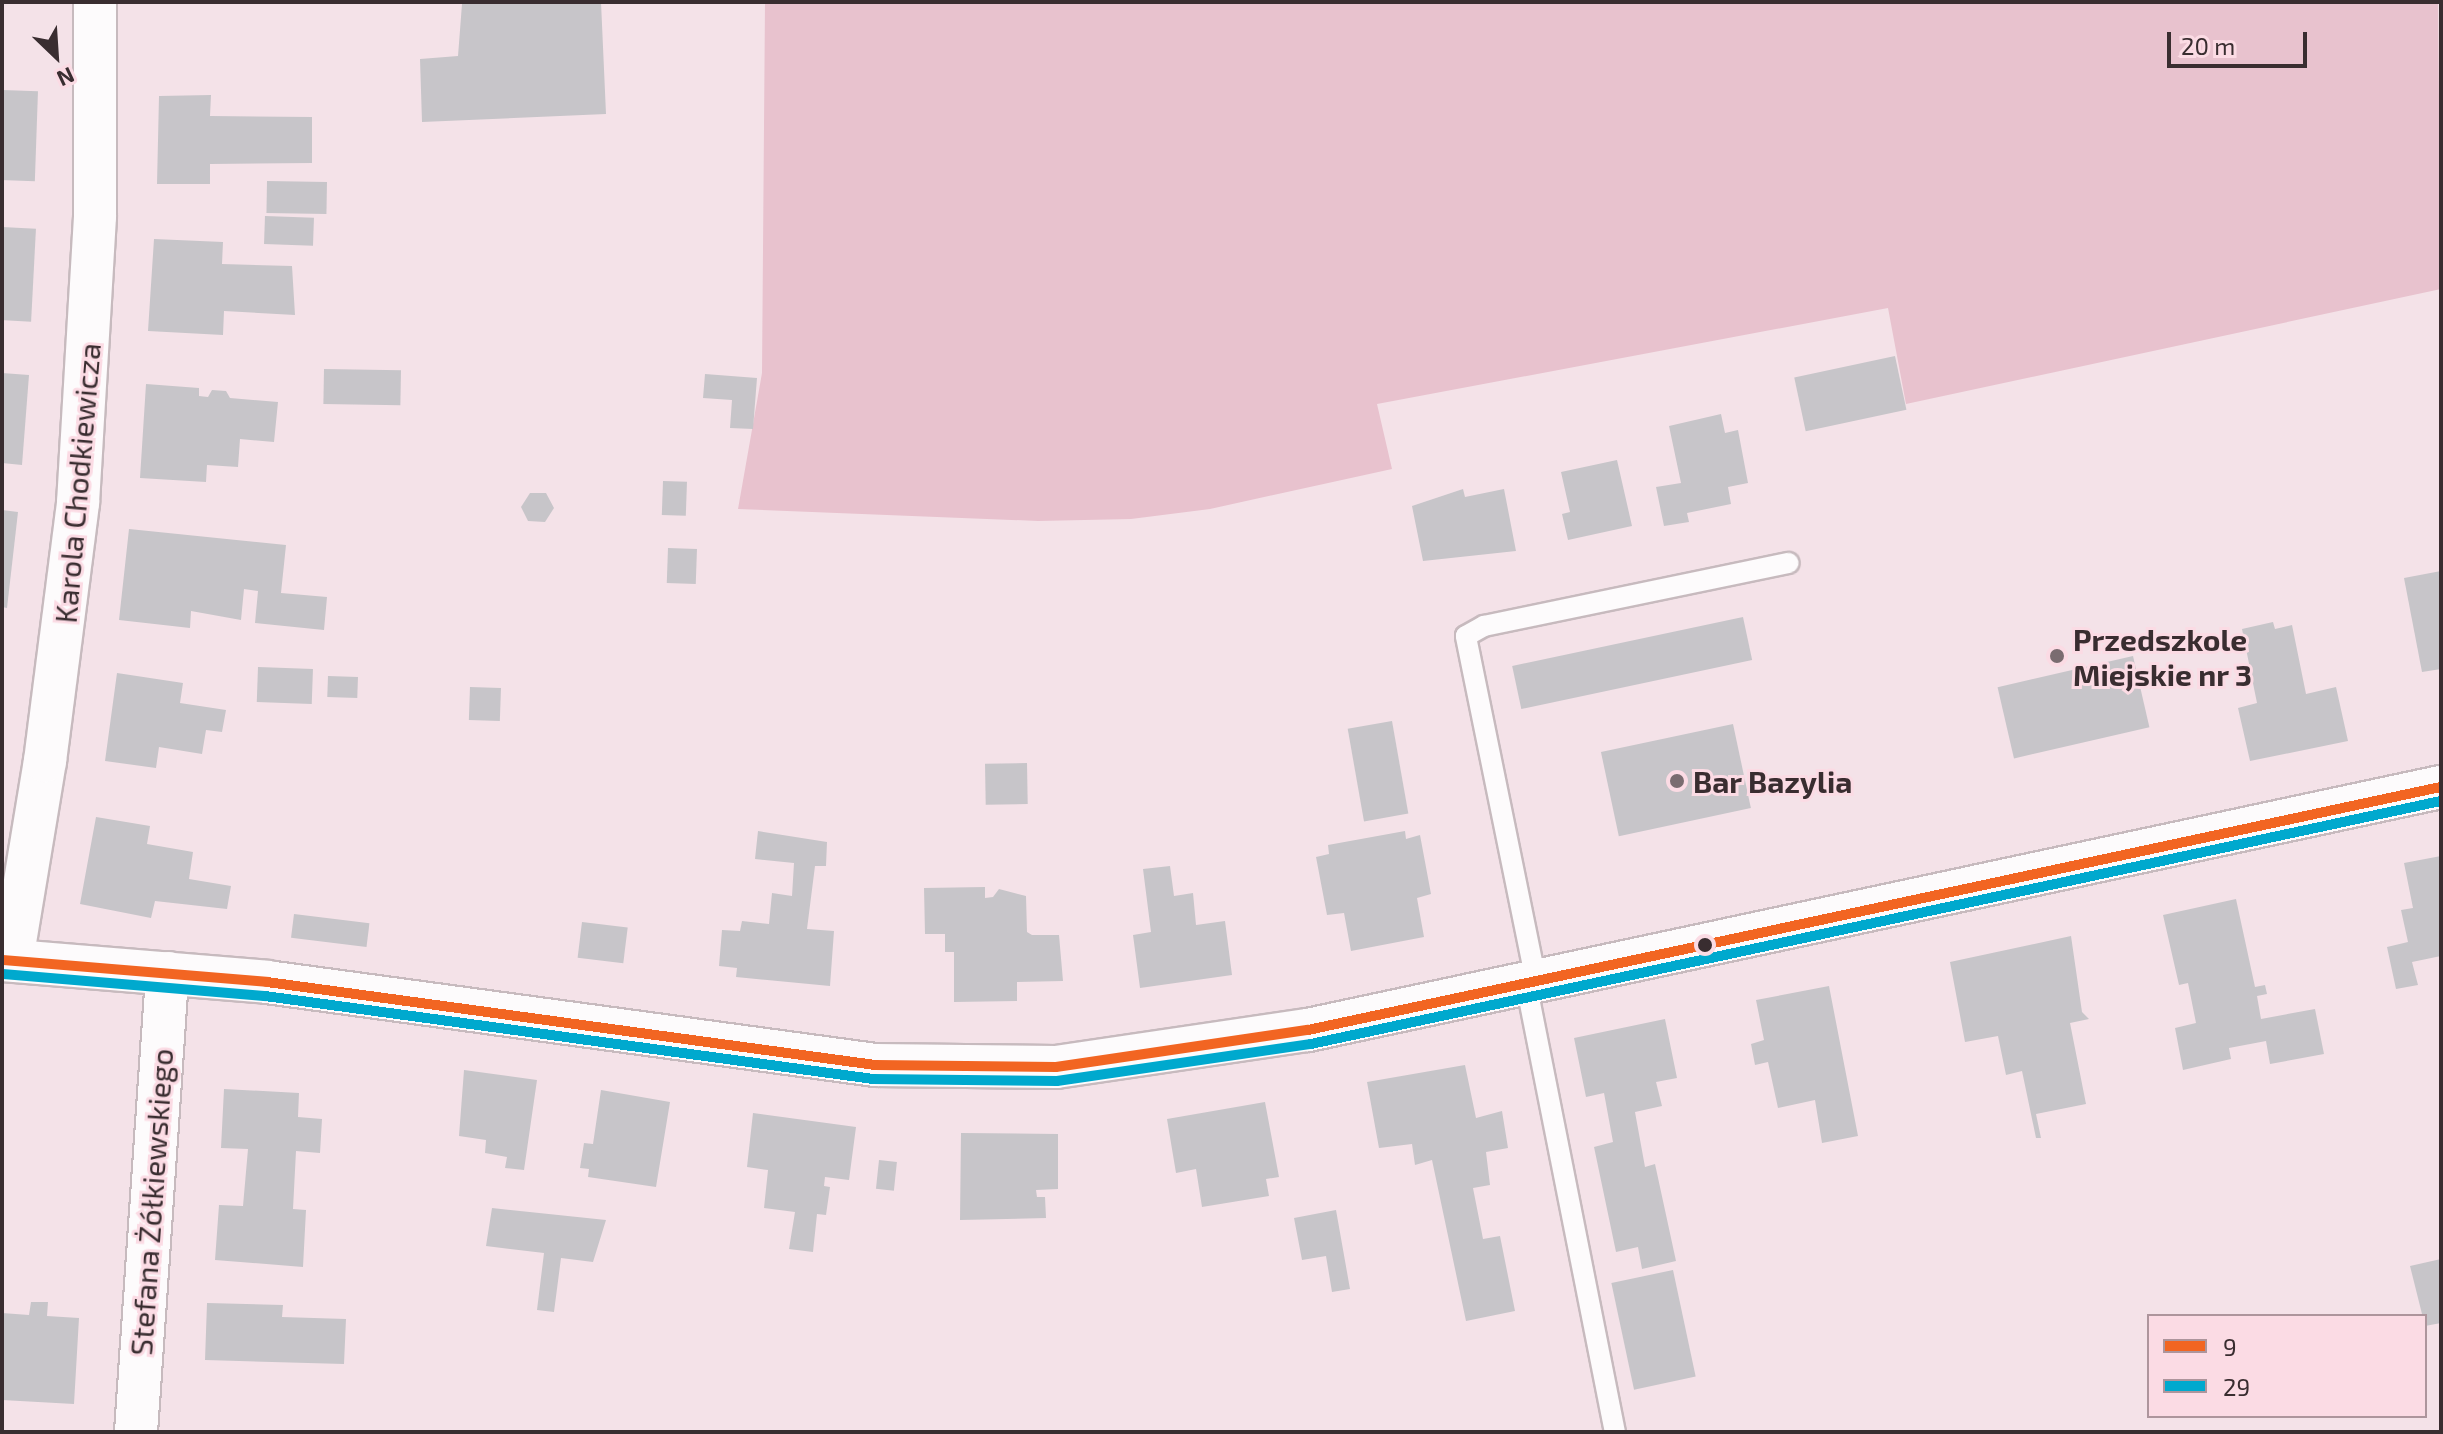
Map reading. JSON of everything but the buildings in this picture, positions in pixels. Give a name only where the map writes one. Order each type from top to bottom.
[{"type":"street","name":"Karola Chodkiewicza","points":[[7,960],[47,746],[77,513],[95,216],[95,2]]},
{"type":"street","points":[[7,960],[167,973],[831,1060],[947,1069],[1131,1060],[1308,1030],[2441,787]]},
{"type":"street","name":"Stefana Żółkiewskiego","points":[[136,1432],[167,973]]},
{"type":"lane","points":[[1615,1432],[1466,636],[1477,627],[1789,563]]},
{"type":"shaded area","points":[[765,2],[2438,2],[2441,289],[1906,404],[1888,308],[1377,404],[1392,469],[1210,509],[1131,519],[1038,521],[738,509],[762,373]]},
{"type":"transit line","name":"9","points":[[2,960],[267,982],[875,1065],[1056,1067],[1308,1030],[2441,787]]},
{"type":"transit line","name":"29","points":[[2,974],[265,996],[873,1079],[1057,1081],[1311,1044],[2441,801]]},
{"type":"place","name":"Przedszkole Miejskie nr 3","points":[[2057,656]]},
{"type":"place","name":"Bar Bazylia","points":[[1677,781]]}]
